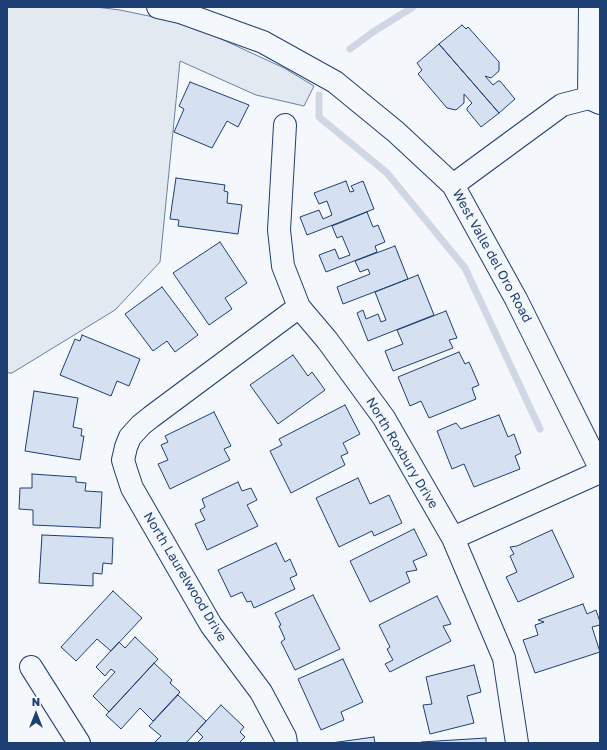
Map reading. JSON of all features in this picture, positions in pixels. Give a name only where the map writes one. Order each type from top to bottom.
[{"type":"street","name":"West Valle del Oro Road","points":[[158,7],[180,12],[263,42],[335,82],[396,132],[453,186],[516,299],[600,468]]},
{"type":"street","points":[[453,186],[562,105],[594,101],[590,7]]},
{"type":"street","name":"North Roxbury Drive","points":[[285,125],[279,230],[283,266],[299,307],[327,340],[384,418],[453,538],[504,658],[517,743]]},
{"type":"street","name":"North Laurelwood Drive","points":[[286,743],[285,737],[261,692],[211,625],[132,488],[118,445],[130,437],[151,417],[299,307]]},
{"type":"street","points":[[453,538],[600,472]]},
{"type":"street","points":[[31,667],[79,743]]},
{"type":"shaded area","points":[[7,7],[96,7],[120,10],[173,21],[217,37],[284,68],[314,86],[304,106],[256,95],[180,61],[160,262],[115,310],[12,373],[7,373]]},
{"type":"building","points":[[462,25],[466,29],[468,27],[499,62],[499,71],[491,78],[485,76],[493,85],[500,81],[515,99],[499,113],[439,44]]},
{"type":"building","points":[[439,44],[499,113],[481,127],[467,110],[472,103],[464,94],[464,103],[456,110],[447,108],[418,74],[422,70],[417,63]]},
{"type":"building","points":[[190,82],[249,105],[238,127],[227,121],[212,148],[174,132],[184,109],[179,106]]},
{"type":"building","points":[[176,178],[225,185],[224,191],[228,192],[227,203],[242,205],[238,234],[178,226],[179,220],[170,219]]},
{"type":"building","points":[[346,181],[350,192],[354,191],[351,186],[363,181],[374,209],[307,235],[300,217],[319,210],[323,219],[332,215],[327,201],[319,204],[314,193]]},
{"type":"building","points":[[367,212],[373,227],[378,225],[385,242],[375,246],[377,252],[326,272],[319,255],[335,249],[339,259],[350,255],[342,236],[337,238],[332,226]]},
{"type":"building","points":[[220,242],[247,283],[225,298],[232,309],[209,325],[173,273]]},
{"type":"building","points":[[395,246],[408,279],[343,304],[337,287],[370,274],[368,269],[360,272],[355,261]]},
{"type":"building","points":[[418,275],[434,315],[368,341],[357,313],[363,310],[366,319],[378,314],[381,322],[386,320],[375,292]]},
{"type":"building","points":[[162,287],[198,335],[175,352],[167,341],[153,351],[125,314]]},
{"type":"building","points":[[446,311],[457,338],[449,340],[453,348],[393,371],[385,351],[403,344],[397,330]]},
{"type":"building","points":[[82,335],[140,359],[129,386],[117,381],[111,396],[60,375],[75,339],[80,341]]},
{"type":"building","points":[[459,352],[465,364],[469,362],[479,385],[472,388],[476,399],[429,418],[421,401],[410,406],[398,377]]},
{"type":"building","points":[[293,355],[308,376],[312,372],[325,390],[278,424],[250,385]]},
{"type":"building","points":[[34,391],[78,398],[73,427],[82,429],[81,436],[84,436],[80,460],[25,451]]},
{"type":"building","points":[[345,405],[360,434],[343,443],[348,453],[341,456],[345,465],[291,493],[270,451],[282,445],[279,439]]},
{"type":"building","points":[[214,412],[231,446],[224,449],[230,460],[170,489],[158,464],[168,460],[161,445],[168,442],[165,436]]},
{"type":"building","points":[[499,415],[508,437],[514,434],[521,453],[515,456],[520,469],[474,487],[464,464],[452,469],[437,431],[456,423],[461,429]]},
{"type":"building","points":[[32,474],[76,477],[76,482],[86,483],[85,491],[102,492],[100,528],[33,525],[33,510],[19,509],[20,488],[32,488]]},
{"type":"building","points":[[358,478],[370,504],[389,495],[402,523],[374,536],[372,531],[339,547],[316,498]]},
{"type":"building","points":[[238,482],[242,491],[251,488],[257,500],[247,505],[258,526],[207,550],[195,524],[205,520],[200,510],[205,507],[202,499]]},
{"type":"building","points":[[414,529],[427,555],[413,561],[417,570],[406,572],[410,582],[370,602],[350,561]]},
{"type":"building","points":[[552,530],[574,577],[518,602],[506,577],[517,572],[510,556],[514,554],[510,547],[517,546]]},
{"type":"building","points":[[42,535],[113,538],[112,564],[103,563],[102,574],[93,573],[93,586],[39,583]]},
{"type":"building","points":[[276,543],[285,562],[290,559],[297,575],[290,578],[295,589],[254,608],[251,601],[247,602],[242,592],[231,597],[218,570]]},
{"type":"building","points":[[113,591],[142,618],[111,651],[97,639],[76,661],[61,647]]},
{"type":"building","points":[[313,595],[340,649],[295,670],[281,642],[285,639],[279,626],[281,625],[275,613]]},
{"type":"building","points":[[437,596],[451,624],[443,626],[451,641],[390,672],[385,664],[393,660],[387,649],[390,647],[379,625]]},
{"type":"building","points":[[583,604],[587,614],[596,610],[600,625],[592,627],[600,652],[535,673],[523,640],[538,635],[535,625],[544,622],[538,620]]},
{"type":"building","points":[[135,637],[158,659],[109,712],[93,696],[115,672],[111,669],[105,676],[96,667],[119,642],[125,648]]},
{"type":"building","points":[[343,659],[363,702],[341,712],[344,720],[321,730],[298,679]]},
{"type":"building","points":[[154,663],[172,680],[170,683],[180,692],[153,721],[140,708],[121,729],[106,715]]},
{"type":"building","points":[[474,665],[481,692],[467,696],[474,723],[430,734],[423,705],[432,704],[426,677]]},
{"type":"building","points":[[178,695],[206,721],[186,743],[154,743],[161,736],[149,726]]},
{"type":"building","points":[[221,705],[244,727],[240,732],[245,737],[239,743],[197,743],[203,737],[197,731]]},
{"type":"building","points":[[374,737],[375,743],[331,743]]},
{"type":"building","points":[[486,738],[486,743],[421,743],[421,742]]},
{"type":"waterway","points":[[350,49],[373,32],[413,7]]},
{"type":"waterway","points":[[319,95],[319,117],[387,173],[465,268],[540,429]]}]
